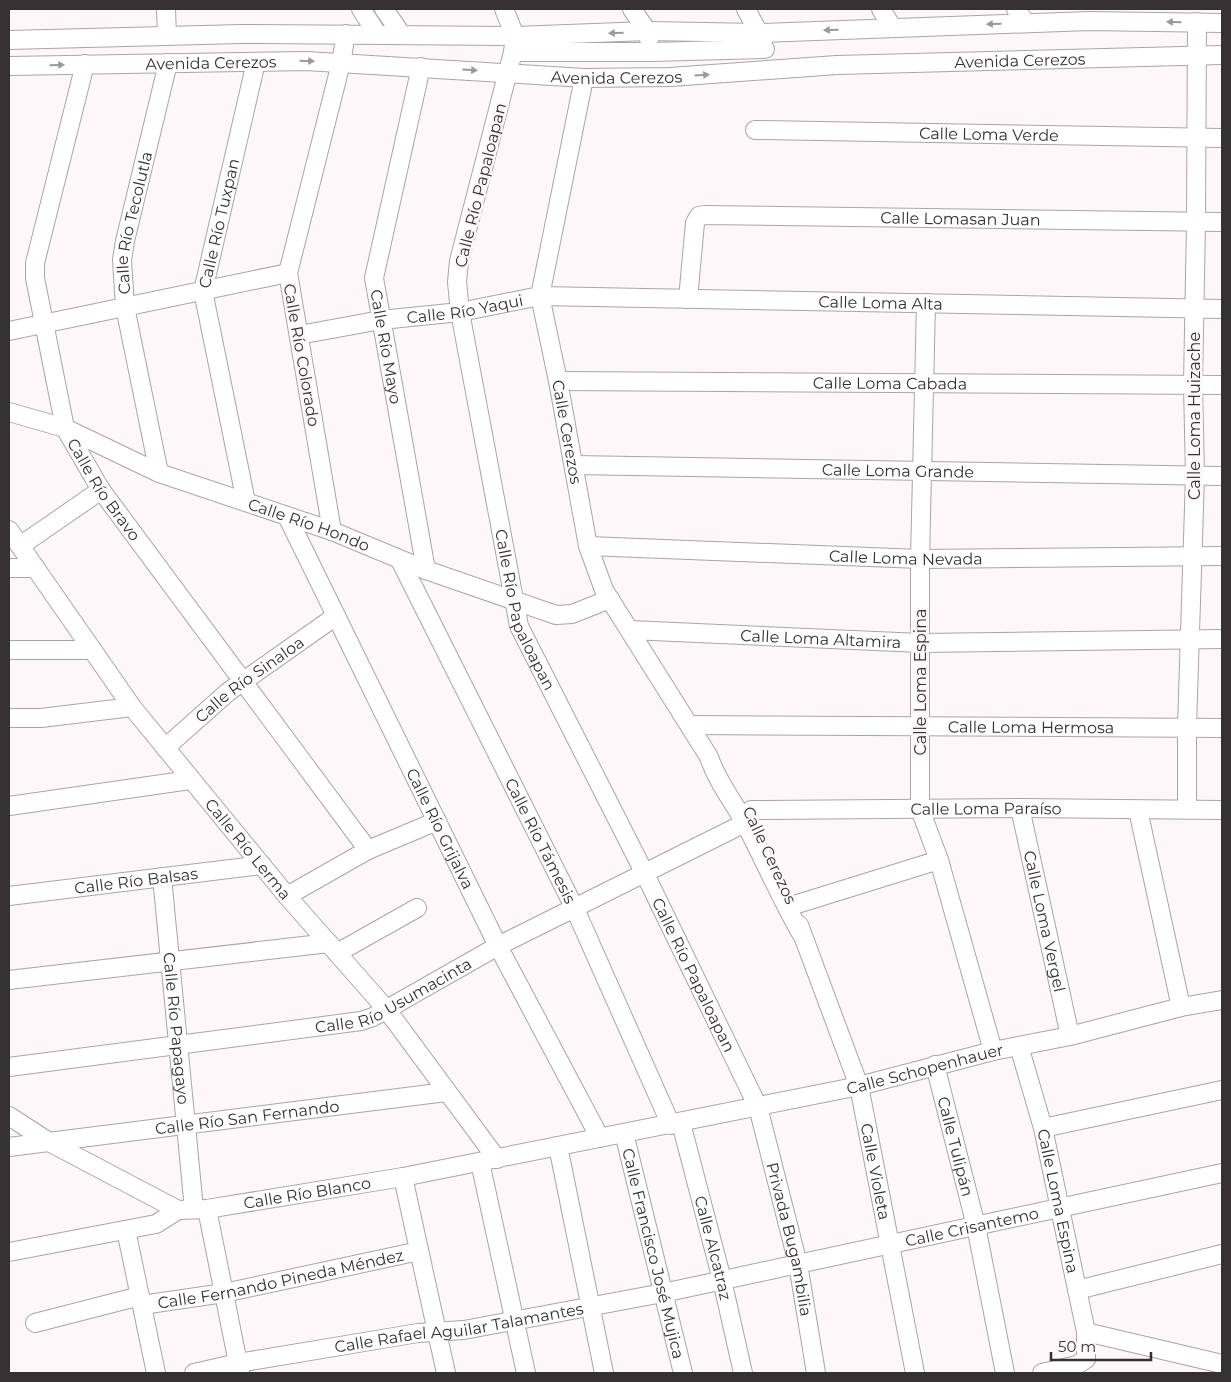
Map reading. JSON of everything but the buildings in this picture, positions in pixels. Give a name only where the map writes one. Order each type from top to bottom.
[{"type":"street","points":[[166,9],[167,36]]},
{"type":"street","points":[[361,9],[378,35]]},
{"type":"street","points":[[384,9],[402,35]]},
{"type":"street","points":[[504,9],[514,44],[652,52],[763,41]]},
{"type":"street","points":[[632,9],[647,32],[652,52]]},
{"type":"street","points":[[746,9],[763,41],[773,69]]},
{"type":"street","points":[[880,9],[892,27]]},
{"type":"street","points":[[1016,9],[1026,23]]},
{"type":"street","name":"Avenida Cerezos","points":[[9,40],[346,34],[402,35],[514,44],[647,32],[763,41],[892,27],[1026,23],[1143,15],[1196,22],[1222,23]]},
{"type":"street","name":"Calle Loma Huizache","points":[[1187,810],[1187,727],[1194,555],[1195,476],[1192,385],[1198,55],[1196,22]]},
{"type":"street","name":"Calle Río Colorado","points":[[332,531],[288,273],[341,63],[346,34]]},
{"type":"street","name":"Calle Río Papaloapan","points":[[514,44],[459,261],[457,282],[460,312],[519,626],[645,874],[758,1106]]},
{"type":"street","name":"Avenida Cerezos","points":[[9,66],[306,61],[584,78],[670,77],[837,65],[1222,55]]},
{"type":"street","name":"Calle Río Tuxpan","points":[[246,502],[203,291],[256,62]]},
{"type":"street","name":"Calle Río Tecolutla","points":[[159,473],[125,307],[122,260],[125,240],[168,63]]},
{"type":"street","name":"Calle Río Bravo","points":[[86,64],[35,264],[34,278],[65,428],[101,490],[368,850]]},
{"type":"street","name":"Calle Río Mayo","points":[[421,67],[374,278],[426,570]]},
{"type":"street","name":"Calle Cerezos","points":[[584,78],[540,296],[558,381],[588,546],[604,590],[690,725],[709,757],[714,773],[748,817],[794,905],[802,935],[860,1086]]},
{"type":"street","name":"Calle Loma Verde","points":[[755,130],[1222,138]]},
{"type":"street","name":"Calle Lomasan Juan","points":[[688,299],[695,223],[699,216],[1222,222]]},
{"type":"street","points":[[9,331],[288,273]]},
{"type":"street","name":"Calle Río Yaqui","points":[[299,335],[381,320],[460,312],[540,296]]},
{"type":"street","name":"Calle Loma Alta","points":[[540,296],[1222,309]]},
{"type":"street","name":"Calle Loma Espina","points":[[926,303],[920,559],[920,809],[939,860],[993,1051]]},
{"type":"street","name":"Calle Loma Cabada","points":[[558,381],[1222,385]]},
{"type":"street","name":"Calle Río Hondo","points":[[9,412],[65,428],[159,473],[332,531],[426,570],[556,616],[572,614],[610,599]]},
{"type":"street","name":"Calle Loma Grande","points":[[574,465],[922,473],[1222,476]]},
{"type":"street","points":[[20,546],[101,490]]},
{"type":"street","name":"Calle Río Grijalva","points":[[287,516],[498,946],[600,1138]]},
{"type":"street","name":"Calle Río Lerma","points":[[9,530],[132,707],[287,896],[387,1010],[446,1092],[489,1161]]},
{"type":"street","name":"Calle Loma Nevada","points":[[588,546],[920,559],[1222,556]]},
{"type":"street","name":"Calle Río Támesis","points":[[400,560],[575,909],[676,1124]]},
{"type":"street","points":[[9,568],[36,568]]},
{"type":"street","name":"Calle Río Sinaloa","points":[[165,748],[243,682],[336,616]]},
{"type":"street","name":"Calle Loma Altamira","points":[[630,630],[921,643],[1222,639]]},
{"type":"street","points":[[9,650],[93,650]]},
{"type":"street","points":[[9,718],[41,718],[132,707]]},
{"type":"street","name":"Calle Loma Hermosa","points":[[690,725],[1222,728]]},
{"type":"street","points":[[9,806],[190,780]]},
{"type":"street","name":"Calle Loma Vergel","points":[[1020,808],[1070,1036]]},
{"type":"street","name":"Calle Loma Paraíso","points":[[748,817],[920,809],[1222,810]]},
{"type":"street","points":[[1138,810],[1181,1007]]},
{"type":"street","name":"Calle Cerezos","points":[[748,817],[787,909],[802,935]]},
{"type":"street","name":"Calle Río Usumacinta","points":[[9,1068],[361,1021],[387,1010],[498,946],[645,874],[748,817]]},
{"type":"street","points":[[287,896],[368,850],[437,822]]},
{"type":"street","points":[[794,905],[939,860]]},
{"type":"street","name":"Calle Río Balsas","points":[[9,896],[262,864]]},
{"type":"street","name":"Calle Río Papagayo","points":[[162,877],[193,1209],[224,1293],[239,1368]]},
{"type":"street","points":[[9,980],[170,962],[333,948],[418,908]]},
{"type":"street","name":"Calle Schopenhauer","points":[[624,1133],[860,1086],[993,1051],[1070,1036],[1181,1007],[1222,1000]]},
{"type":"street","name":"Calle Loma Espina","points":[[1019,1046],[1043,1128],[1086,1332],[1086,1359],[1077,1365],[1042,1373]]},
{"type":"street","name":"Calle Tulipán","points":[[935,1065],[976,1226],[1005,1373]]},
{"type":"street","name":"Calle Violeta","points":[[860,1086],[888,1245],[915,1373]]},
{"type":"street","points":[[1043,1128],[1222,1090]]},
{"type":"street","name":"Calle Río San Fernando","points":[[9,1147],[446,1092]]},
{"type":"street","name":"Privada Bugambilia","points":[[758,1106],[798,1264],[816,1373]]},
{"type":"street","points":[[9,1116],[50,1142],[193,1209]]},
{"type":"street","name":"Calle Alcatraz","points":[[676,1124],[722,1280],[742,1373]]},
{"type":"street","name":"Calle Río Blanco","points":[[193,1209],[403,1177],[624,1133]]},
{"type":"street","name":"Calle Francisco José Mujica","points":[[624,1133],[683,1373]]},
{"type":"street","points":[[558,1146],[604,1373]]},
{"type":"street","points":[[489,1161],[515,1321],[526,1373]]},
{"type":"street","name":"Calle Crisantemo","points":[[722,1280],[1222,1173]]},
{"type":"street","points":[[403,1177],[446,1373]]},
{"type":"street","points":[[9,1252],[156,1224],[193,1209]]},
{"type":"street","points":[[126,1230],[156,1373]]},
{"type":"street","name":"Calle Fernando Pineda Méndez","points":[[35,1323],[141,1300],[224,1293],[419,1251]]},
{"type":"street","points":[[1077,1290],[1222,1254]]},
{"type":"street","name":"Calle Rafael Aguilar Talamantes","points":[[194,1373],[239,1368],[418,1333],[515,1321],[722,1280]]},
{"type":"street","points":[[1086,1332],[1222,1364]]}]
